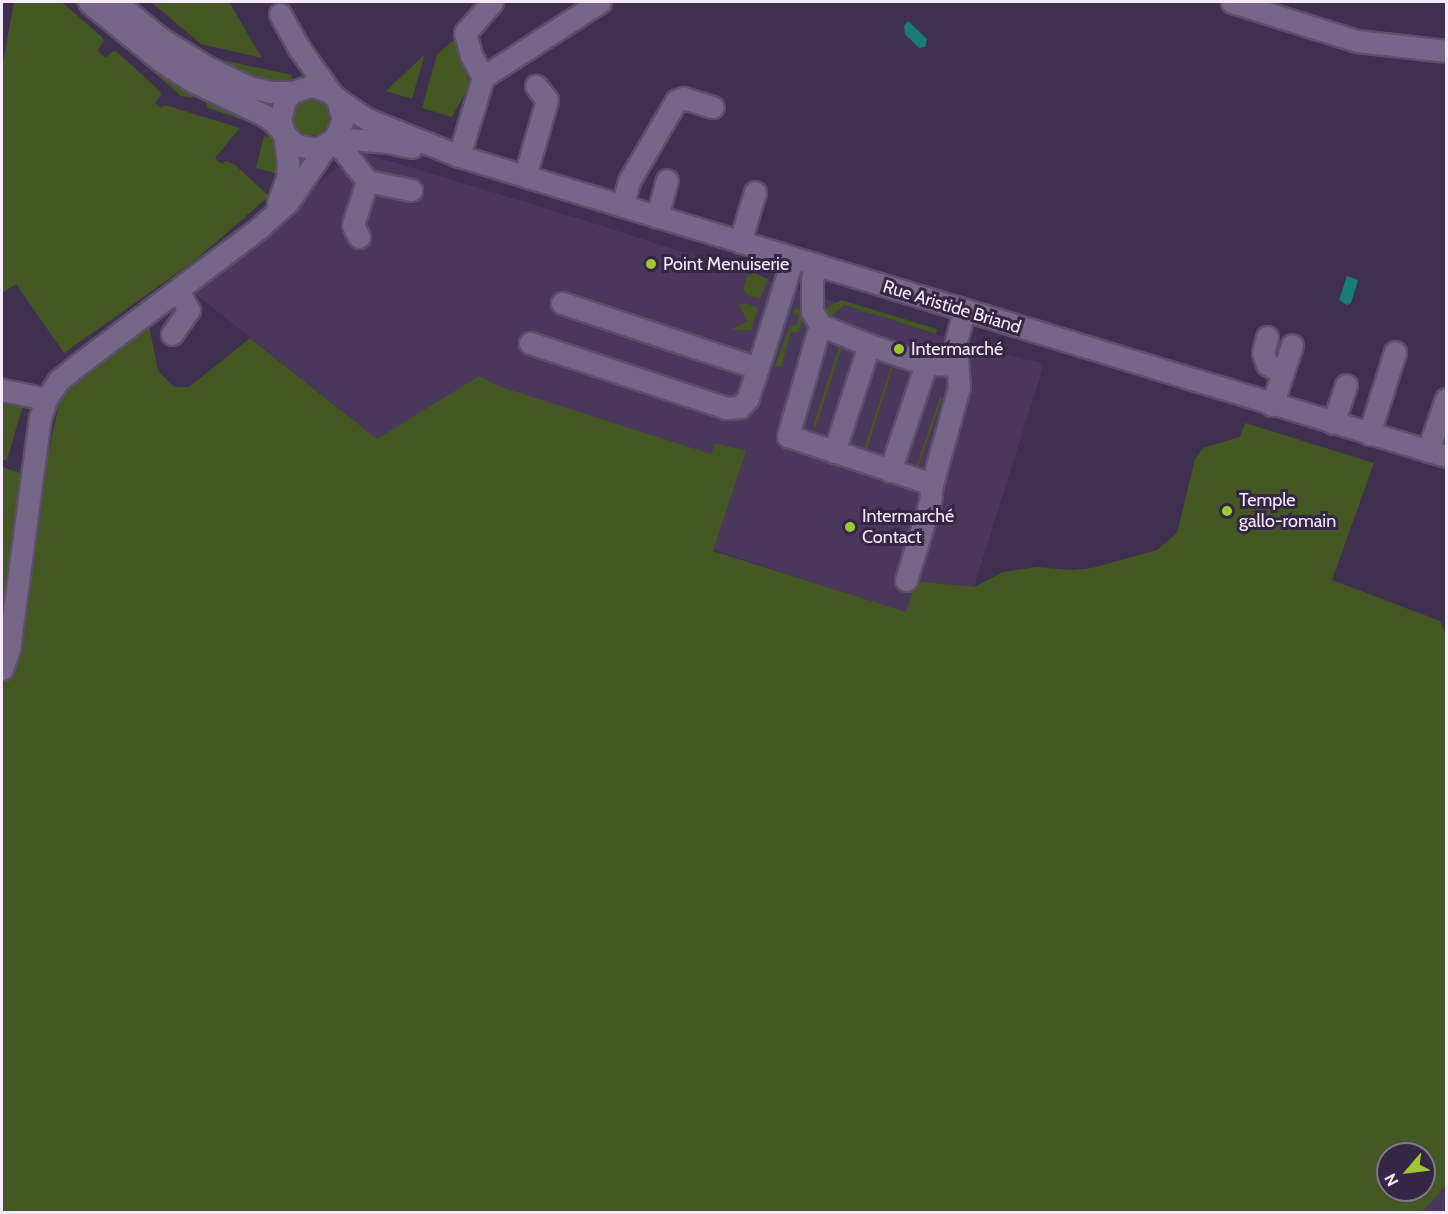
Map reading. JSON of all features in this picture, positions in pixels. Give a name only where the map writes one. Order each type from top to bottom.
[{"type":"street","points":[[89,2],[161,61],[190,80],[264,115],[296,145],[306,149],[331,142],[343,150],[368,181],[411,190]]},
{"type":"street","points":[[116,2],[160,39],[207,67],[249,87],[270,92],[311,86],[334,96]]},
{"type":"street","points":[[483,77],[471,55],[465,33],[492,2]]},
{"type":"street","points":[[459,156],[483,77],[600,2]]},
{"type":"street","points":[[1234,2],[1357,41],[1446,51]]},
{"type":"street","points":[[274,214],[287,178],[288,161],[280,119],[281,109],[296,90],[302,76],[280,8]]},
{"type":"street","points":[[2,669],[9,649],[40,418],[46,399],[58,381],[75,367],[288,202],[331,142],[343,119],[334,96],[299,48],[280,8]]},
{"type":"street","points":[[525,176],[546,100],[536,86]]},
{"type":"street","name":"Rue Aristide Briand","points":[[334,96],[368,119],[459,156],[1437,454]]},
{"type":"street","points":[[622,206],[629,182],[675,101],[683,98],[712,107]]},
{"type":"street","name":"Rue Aristide Briand","points":[[331,142],[388,142],[459,156]]},
{"type":"street","points":[[657,217],[667,180]]},
{"type":"street","points":[[358,237],[353,225],[368,181]]},
{"type":"street","points":[[740,242],[755,192]]},
{"type":"street","points":[[530,343],[728,408],[740,407],[748,398],[793,258]]},
{"type":"street","points":[[816,266],[812,280],[812,310],[820,325],[869,345],[926,364],[957,365]]},
{"type":"street","points":[[172,334],[189,310],[177,290]]},
{"type":"street","points":[[562,303],[757,368]]},
{"type":"street","points":[[906,580],[930,502],[932,484],[959,387],[956,341],[964,311]]},
{"type":"street","points":[[820,325],[788,436],[932,484]]},
{"type":"street","points":[[1267,337],[1263,353],[1267,364],[1282,373]]},
{"type":"street","points":[[834,452],[869,345]]},
{"type":"street","points":[[1272,405],[1292,345]]},
{"type":"street","points":[[1369,434],[1395,352]]},
{"type":"street","points":[[890,471],[926,364]]},
{"type":"street","points":[[1333,423],[1346,385]]},
{"type":"street","points":[[2,390],[46,399]]},
{"type":"street","points":[[1437,454],[1446,399]]},
{"type":"shaded area","points":[[14,2],[62,2],[102,37],[104,41],[98,50],[101,54],[106,58],[111,52],[116,51],[160,91],[161,95],[155,103],[161,108],[165,105],[240,128],[215,158],[222,164],[226,161],[234,164],[269,196],[193,262],[64,353],[16,284],[2,293],[2,67]]},
{"type":"shaded area","points":[[73,2],[78,2],[134,48],[197,90],[192,98],[181,96]]},
{"type":"shaded area","points":[[151,2],[229,2],[262,58],[201,44]]},
{"type":"shaded area","points":[[908,21],[927,39],[925,47],[919,48],[905,34],[904,26]]},
{"type":"shaded area","points":[[454,40],[470,84],[452,117],[422,108],[437,54]]},
{"type":"shaded area","points":[[425,54],[412,99],[386,91]]},
{"type":"shaded area","points":[[227,61],[292,75],[292,79],[281,84],[247,78],[224,67]]},
{"type":"shaded area","points":[[209,96],[258,119],[260,126],[206,107]]},
{"type":"shaded area","points":[[311,99],[324,104],[329,117],[324,130],[311,135],[298,130],[293,117],[298,104]]},
{"type":"shaded area","points":[[264,136],[275,138],[281,175],[256,168]]},
{"type":"shaded area","points":[[357,151],[587,221],[956,341],[1044,364],[974,587],[916,581],[906,613],[377,439],[192,291]]},
{"type":"shaded area","points":[[754,273],[768,279],[760,299],[747,295],[743,289],[747,276]]},
{"type":"shaded area","points":[[1347,276],[1358,280],[1351,303],[1347,305],[1339,300]]},
{"type":"shaded area","points":[[841,300],[937,329],[936,334],[844,305],[831,317],[818,312]]},
{"type":"shaded area","points":[[746,303],[758,308],[751,330],[731,330],[747,321],[739,305]]},
{"type":"shaded area","points":[[795,307],[805,314],[798,333],[791,332],[781,367],[775,366],[790,325],[796,326],[799,316],[793,314]]},
{"type":"shaded area","points":[[149,325],[158,371],[174,387],[189,387],[250,338],[377,439],[479,376],[498,386],[711,454],[715,443],[746,451],[713,551],[906,612],[916,581],[974,587],[1003,572],[1037,567],[1072,570],[1092,568],[1157,550],[1177,533],[1195,459],[1203,448],[1240,437],[1245,423],[1374,463],[1332,580],[1440,621],[1446,635],[1446,1186],[1436,1197],[1436,1142],[1376,1142],[1376,1202],[1431,1202],[1422,1212],[2,1212],[2,688],[17,639],[35,516],[61,394]]},
{"type":"shaded area","points":[[841,340],[844,341],[816,427],[813,427]]},
{"type":"shaded area","points":[[895,359],[867,450],[864,449]]},
{"type":"shaded area","points":[[940,397],[942,399],[916,473],[914,472]]},
{"type":"shaded area","points":[[2,398],[24,402],[7,460],[2,460]]},
{"type":"shaded area","points":[[2,467],[20,473],[21,507],[2,630]]},
{"type":"shaded area","points":[[1446,1186],[1446,1212],[1422,1212],[1431,1202],[1436,1202],[1436,1197]]},
{"type":"place","name":"Point Menuiserie","points":[[651,264]]},
{"type":"place","name":"Intermarché","points":[[899,349]]},
{"type":"place","name":"Temple gallo-romain","points":[[1227,511]]},
{"type":"place","name":"Intermarché Contact","points":[[850,527]]}]
